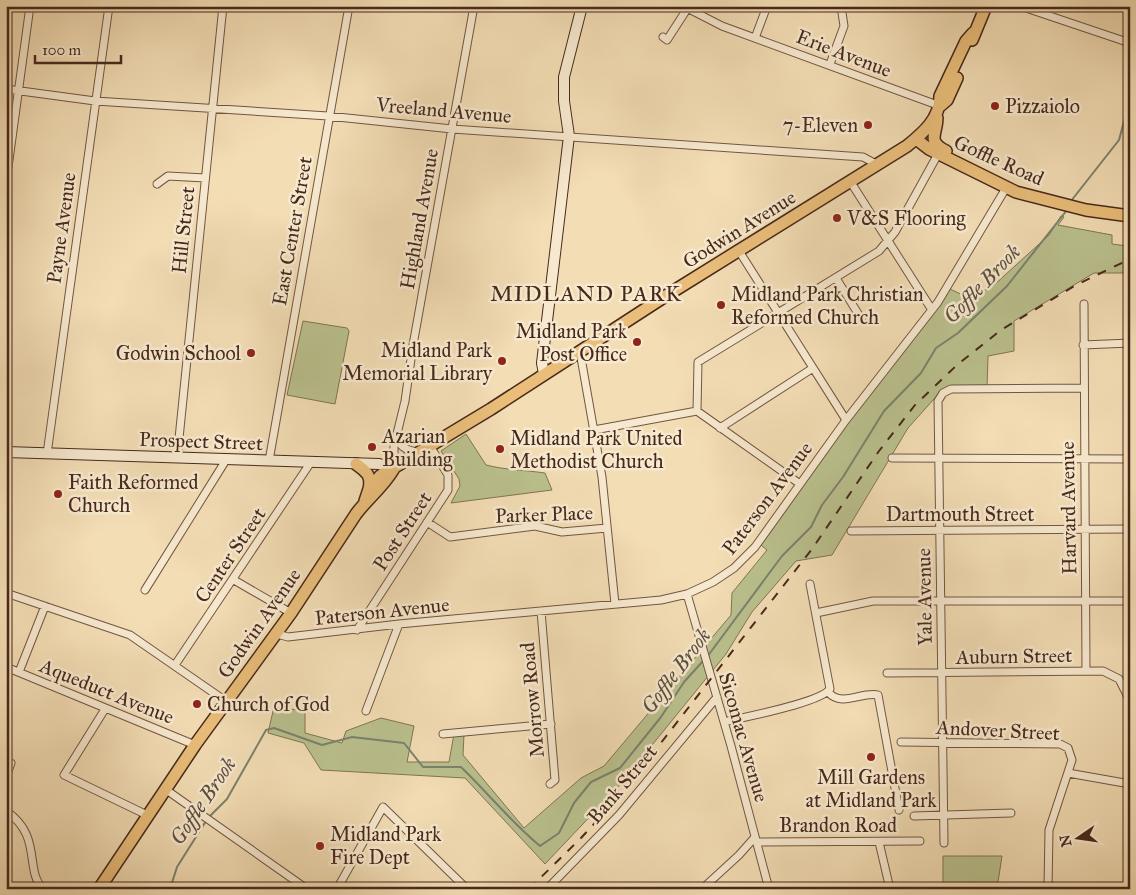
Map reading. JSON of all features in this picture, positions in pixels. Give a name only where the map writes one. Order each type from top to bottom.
[{"type":"main road","points":[[544,374],[542,363],[570,136],[564,101],[564,77],[582,6]]},
{"type":"main road","name":"Godwin Avenue","points":[[99,889],[195,745],[277,634],[380,476],[420,453],[664,297],[882,162],[916,138],[926,130],[938,109],[940,96],[966,41],[974,34],[986,6]]},
{"type":"main road","points":[[938,109],[934,142],[951,154],[954,162]]},
{"type":"main road","name":"Goffle Road","points":[[916,138],[934,151],[1006,188],[1075,208],[1130,216]]},
{"type":"main road","points":[[882,162],[914,150],[934,151]]},
{"type":"main road","name":"Prospect Street","points":[[6,452],[379,464],[394,468]]},
{"type":"main road","points":[[356,464],[369,475],[371,480],[370,489]]},
{"type":"main road","name":"Godwin Avenue","points":[[365,501],[385,483],[394,468]]},
{"type":"street","points":[[6,182],[30,6]]},
{"type":"street","name":"Payne Avenue","points":[[47,454],[108,6]]},
{"type":"street","name":"Hill Street","points":[[177,458],[211,109],[223,6]]},
{"type":"street","name":"East Center Street","points":[[269,461],[328,116],[349,6]]},
{"type":"street","name":"Highland Avenue","points":[[394,468],[393,456],[474,6]]},
{"type":"street","points":[[755,38],[767,6]]},
{"type":"street","points":[[830,64],[844,26],[841,6]]},
{"type":"street","points":[[1020,6],[1130,42]]},
{"type":"street","points":[[663,37],[667,40],[685,8]]},
{"type":"street","name":"Erie Avenue","points":[[685,8],[722,26],[830,64],[938,109]]},
{"type":"street","name":"Vreeland Avenue","points":[[6,89],[94,102],[328,116],[452,129],[863,157],[882,162]]},
{"type":"street","points":[[697,411],[698,362],[777,312],[871,257],[888,241],[934,151]]},
{"type":"street","points":[[157,184],[168,176],[205,178]]},
{"type":"street","points":[[850,181],[932,310]]},
{"type":"street","name":"Paterson Avenue","points":[[277,634],[288,637],[399,624],[661,600],[687,594],[713,582],[745,558],[846,420],[932,310],[1006,188]]},
{"type":"street","points":[[739,251],[846,420]]},
{"type":"street","points":[[836,278],[862,320]]},
{"type":"street","name":"Harvard Avenue","points":[[1084,304],[1086,671]]},
{"type":"street","points":[[1084,344],[1130,344]]},
{"type":"street","points":[[580,352],[602,477],[615,604]]},
{"type":"street","points":[[720,428],[813,368]]},
{"type":"street","name":"Yale Avenue","points":[[944,843],[937,404],[939,396],[951,389],[1083,388]]},
{"type":"street","points":[[594,430],[697,411],[800,484]]},
{"type":"street","points":[[397,437],[400,445],[404,448],[420,453]]},
{"type":"street","name":"Post Street","points":[[358,630],[449,486],[448,475],[430,446]]},
{"type":"street","points":[[892,458],[1130,459]]},
{"type":"street","points":[[145,590],[226,460]]},
{"type":"street","name":"Center Street","points":[[175,665],[234,580],[311,462]]},
{"type":"street","name":"Parker Place","points":[[427,522],[450,537],[535,526],[562,532],[607,528]]},
{"type":"street","name":"Dartmouth Street","points":[[851,531],[1130,529]]},
{"type":"street","points":[[234,580],[291,613]]},
{"type":"street","points":[[810,584],[830,683],[828,692]]},
{"type":"street","points":[[6,593],[130,635],[227,702]]},
{"type":"street","name":"Sicomac Avenue","points":[[687,594],[717,696],[769,889]]},
{"type":"street","points":[[816,613],[873,601],[1130,601]]},
{"type":"street","points":[[19,672],[45,606]]},
{"type":"street","name":"Morrow Road","points":[[542,611],[555,780],[550,784]]},
{"type":"street","points":[[366,712],[399,624]]},
{"type":"street","name":"Aqueduct Avenue","points":[[6,667],[195,745]]},
{"type":"street","name":"Auburn Street","points":[[887,674],[1102,671],[1115,676],[1123,684],[1128,697]]},
{"type":"street","points":[[724,722],[799,703],[828,692]]},
{"type":"street","points":[[828,692],[832,696],[843,699],[878,695],[899,810]]},
{"type":"street","name":"Bank Street","points":[[546,889],[619,815],[717,696]]},
{"type":"street","points":[[105,709],[64,775],[147,815]]},
{"type":"street","points":[[443,734],[550,724]]},
{"type":"street","name":"Andover Street","points":[[901,742],[1060,744],[1068,748],[1072,756],[1068,773]]},
{"type":"street","points":[[6,777],[11,763]]},
{"type":"street","points":[[1048,889],[1049,830],[1068,773],[1130,784]]},
{"type":"street","points":[[165,789],[307,889]]},
{"type":"street","points":[[337,889],[383,807],[467,889]]},
{"type":"street","points":[[6,811],[16,818],[27,833],[37,880],[43,889]]},
{"type":"street","points":[[914,816],[1011,814]]},
{"type":"street","points":[[702,889],[756,839]]},
{"type":"street","name":"Brandon Road","points":[[756,839],[920,841]]},
{"type":"street","points":[[879,842],[890,889]]},
{"type":"green space","points":[[1061,216],[1064,217],[1058,225],[1112,235],[1112,244],[1127,246],[1130,242],[1130,273],[1094,273],[1014,321],[1014,351],[988,356],[987,389],[942,390],[908,428],[832,555],[796,561],[752,612],[726,654],[618,787],[545,864],[465,778],[321,770],[304,743],[268,733],[274,707],[305,711],[305,733],[342,743],[346,731],[381,718],[414,726],[407,762],[449,762],[454,734],[464,734],[463,755],[524,828],[581,778],[604,766],[731,615],[732,593],[767,550],[757,542],[948,288],[969,298],[993,286],[1049,235]]},
{"type":"green space","points":[[303,321],[347,328],[349,331],[335,404],[287,395]]},
{"type":"green space","points":[[466,434],[486,465],[545,473],[552,490],[451,503],[460,486],[459,479],[441,451]]},
{"type":"green space","points":[[943,856],[1002,856],[998,882],[992,889],[943,889]]},
{"type":"waterway","name":"Goffle Brook","points":[[1071,201],[1119,140],[1130,99]]},
{"type":"waterway","name":"Goffle Brook","points":[[707,657],[782,556],[811,527],[822,505],[843,477],[884,411],[921,373],[936,348],[958,333],[1007,286],[1067,210]]},
{"type":"waterway","name":"Goffle Brook","points":[[209,817],[227,799],[266,730],[274,728],[322,745],[352,737],[404,743],[423,767],[461,767],[540,846],[559,833],[574,803],[591,782],[620,768],[661,717],[684,682],[703,661]]},
{"type":"waterway","name":"Goffle Brook","points":[[170,889],[177,867],[206,821]]},
{"type":"railway","points":[[529,889],[581,838],[618,798],[812,549],[879,451],[915,405],[957,365],[1001,330],[1076,285],[1130,259]]},
{"type":"place","name":"Pizzaiolo","points":[[995,106]]},
{"type":"place","name":"7-Eleven","points":[[868,125]]},
{"type":"place","name":"V&S Flooring","points":[[837,218]]},
{"type":"place","name":"Midland Park Christian Reformed Church","points":[[721,305]]},
{"type":"place","name":"Midland Park Post Office","points":[[637,342]]},
{"type":"place","name":"Godwin School","points":[[251,353]]},
{"type":"place","name":"Midland Park Memorial Library","points":[[502,361]]},
{"type":"place","name":"Azarian Building","points":[[372,447]]},
{"type":"place","name":"Midland Park United Methodist Church","points":[[500,449]]},
{"type":"place","name":"Faith Reformed Church","points":[[58,494]]},
{"type":"place","name":"Church of God","points":[[197,704]]},
{"type":"place","name":"Mill Gardens at Midland Park","points":[[871,757]]},
{"type":"place","name":"Midland Park Fire Dept","points":[[320,846]]},
{"type":"district","name":"MIDLAND PARK","points":[[586,293]]}]
